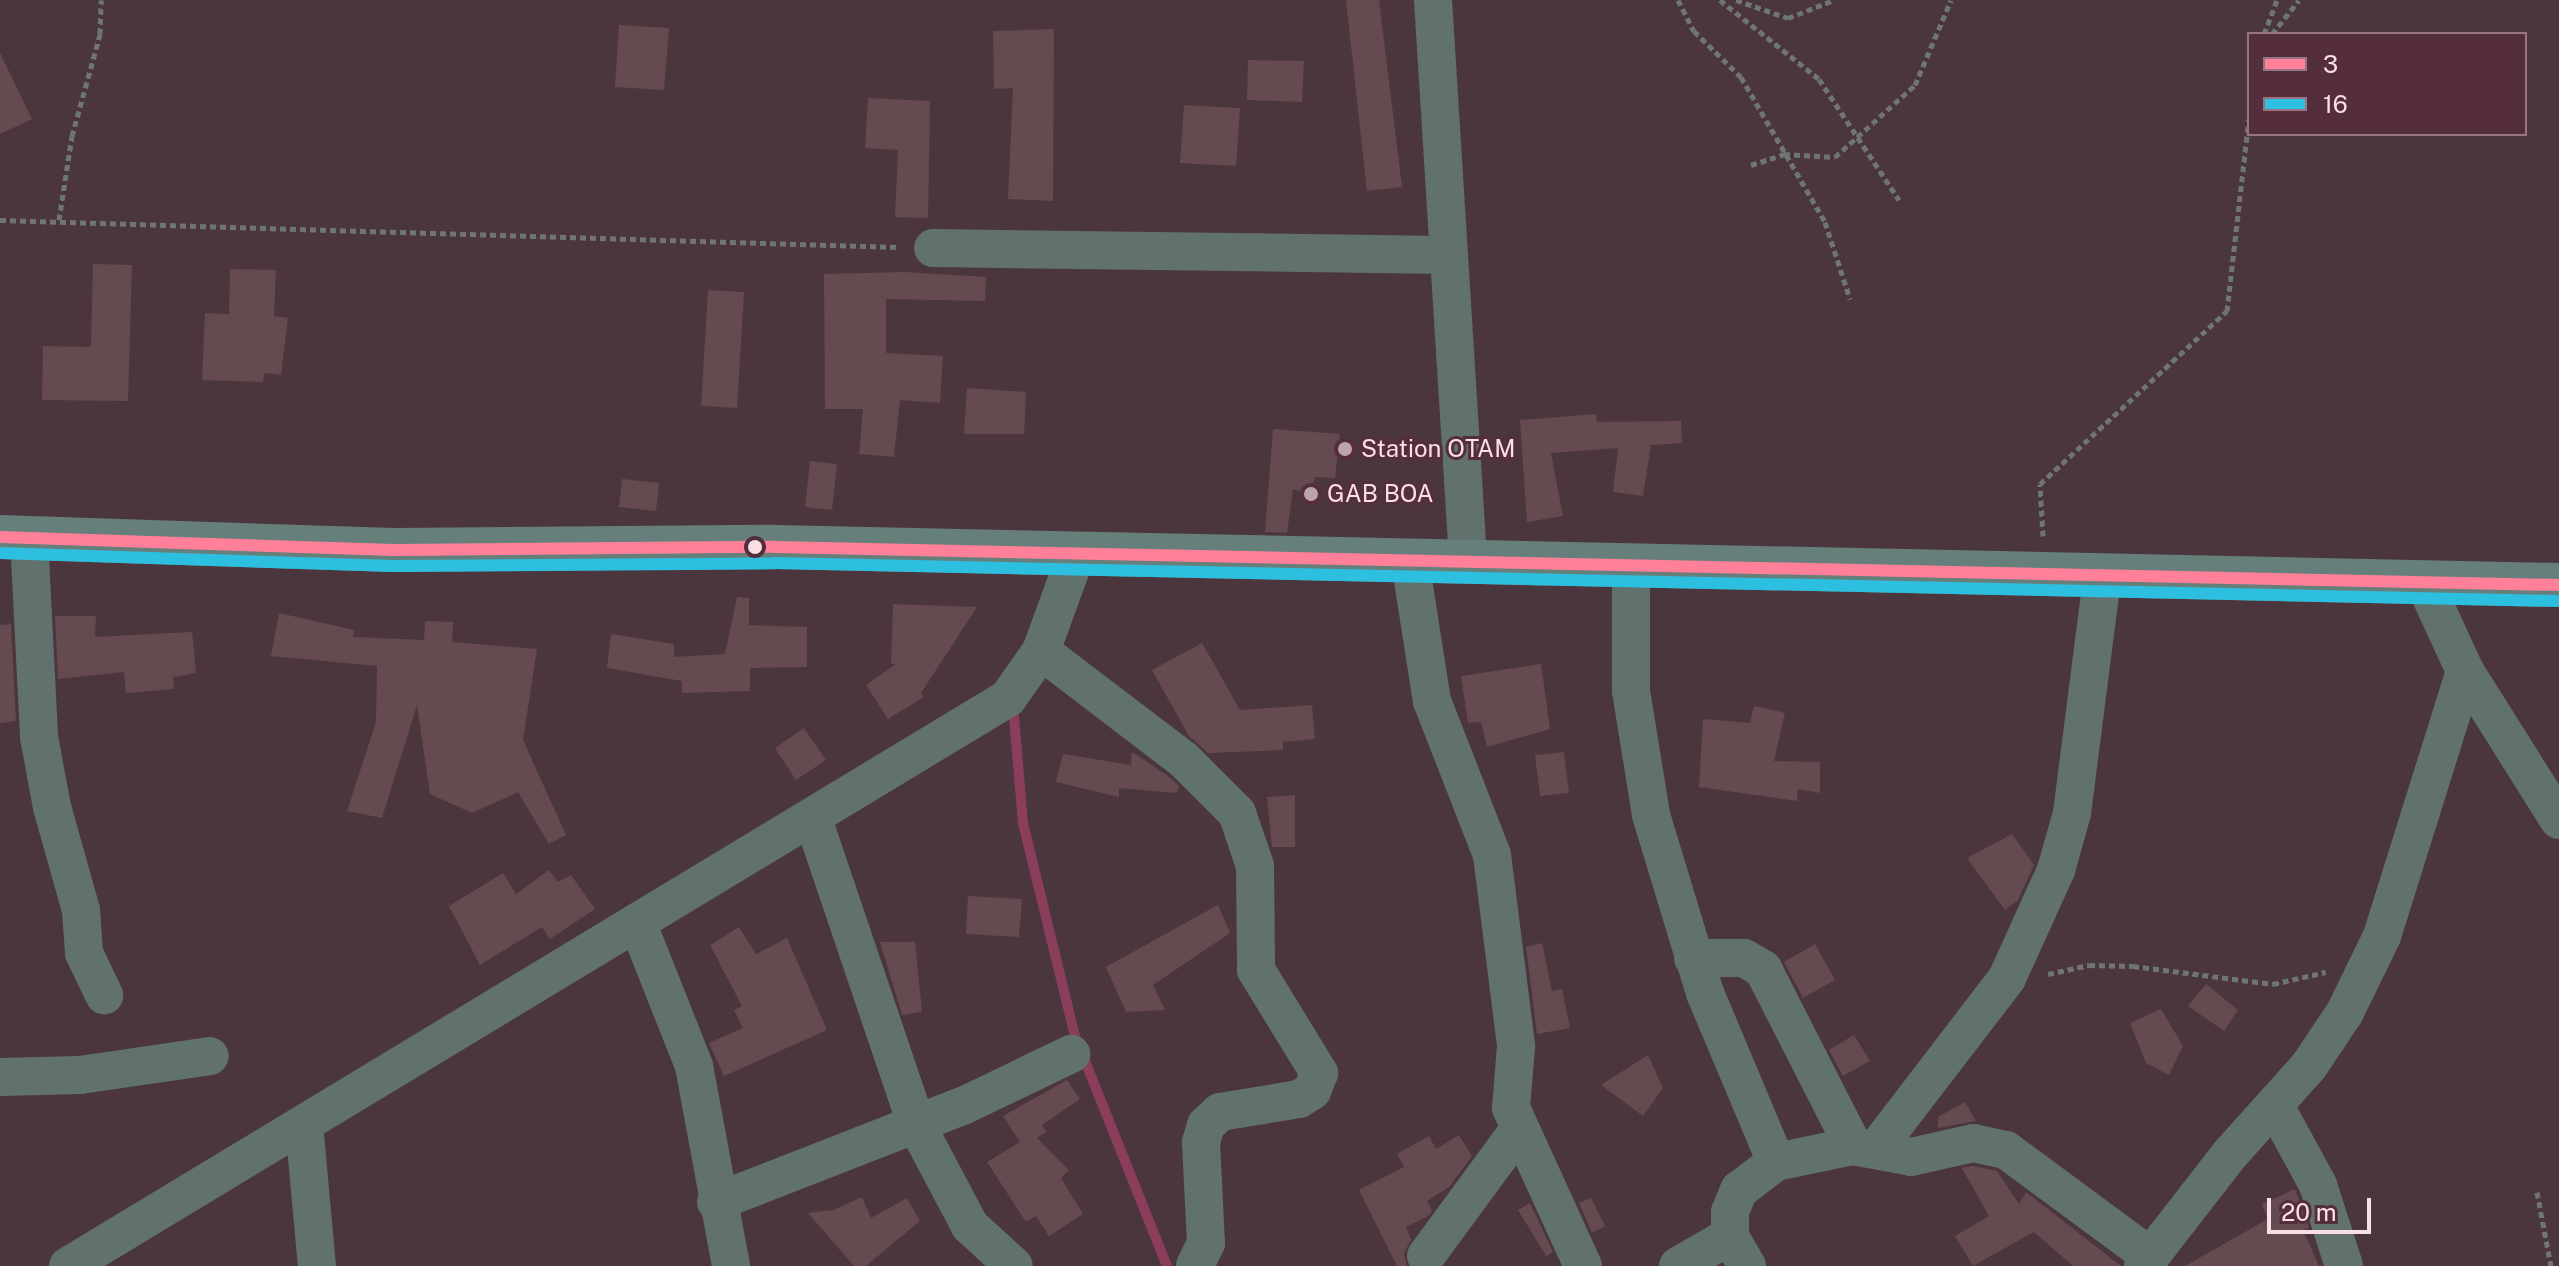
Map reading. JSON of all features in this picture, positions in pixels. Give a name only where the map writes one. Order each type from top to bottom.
[{"type":"main road","points":[[15,537],[394,550],[775,547],[1468,560],[2045,577],[2559,585]]},
{"type":"street","points":[[1433,0],[1446,255],[1468,560]]},
{"type":"street","points":[[933,248],[1446,255]]},
{"type":"street","points":[[15,537],[31,640],[47,782],[81,910],[84,953],[104,995]]},
{"type":"street","points":[[68,1266],[813,819],[1008,698],[1041,651],[1076,555]]},
{"type":"street","points":[[1410,561],[1432,701],[1492,855],[1516,1046],[1511,1108],[1517,1132],[1583,1266]]},
{"type":"street","points":[[1631,565],[1631,691],[1651,815],[1693,958],[1776,1162]]},
{"type":"street","points":[[1865,1148],[2007,978],[2056,870],[2072,813],[2102,578]]},
{"type":"street","points":[[2425,584],[2465,671],[2559,820]]},
{"type":"street","points":[[1041,651],[1183,759],[1237,813],[1255,866],[1256,970],[1319,1073],[1312,1091],[1299,1099],[1220,1112],[1206,1125],[1201,1142],[1206,1243],[1195,1266]]},
{"type":"street","points":[[1678,1266],[1738,1251],[1730,1212],[1739,1190],[1776,1162],[1865,1148],[1911,1157],[1991,1144],[2146,1261],[2275,1106],[2345,1012],[2382,936],[2465,671]]},
{"type":"street","points":[[813,819],[916,1124],[970,1226],[1014,1266]]},
{"type":"street","points":[[637,922],[694,1066],[716,1202],[731,1266]]},
{"type":"street","points":[[1693,958],[1744,958],[1763,969],[1865,1148]]},
{"type":"street","points":[[716,1202],[916,1124],[1071,1054]]},
{"type":"street","points":[[0,1077],[80,1075],[210,1056]]},
{"type":"street","points":[[2275,1106],[2318,1185],[2344,1266]]},
{"type":"street","points":[[304,1124],[317,1266]]},
{"type":"street","points":[[1426,1256],[1517,1132]]},
{"type":"path","points":[[59,220],[72,136],[100,34],[101,0]]},
{"type":"path","points":[[1678,0],[1694,31],[1741,77],[1825,222],[1850,299]]},
{"type":"path","points":[[1720,0],[1819,79],[1899,200]]},
{"type":"path","points":[[1736,0],[1788,18],[1834,0]]},
{"type":"path","points":[[1751,165],[1784,154],[1835,157],[1915,85],[1951,0]]},
{"type":"path","points":[[2265,32],[2277,0]]},
{"type":"path","points":[[2274,32],[2299,0]]},
{"type":"path","points":[[2045,577],[2040,484],[2227,311],[2247,136]]},
{"type":"path","points":[[0,220],[933,248]]},
{"type":"path","points":[[2007,978],[2089,965],[2176,969],[2273,984],[2323,972],[2363,975]]},
{"type":"path","points":[[2537,1192],[2551,1266]]},
{"type":"building","points":[[1346,0],[1379,0],[1402,187],[1367,191]]},
{"type":"building","points":[[619,25],[669,28],[664,90],[615,87]]},
{"type":"building","points":[[1054,29],[1053,201],[1008,199],[1013,88],[994,89],[993,31]]},
{"type":"building","points":[[0,53],[32,119],[0,134]]},
{"type":"building","points":[[1248,60],[1304,61],[1302,102],[1247,100]]},
{"type":"building","points":[[868,98],[930,101],[928,218],[895,217],[898,150],[865,148]]},
{"type":"building","points":[[1184,105],[1240,108],[1236,166],[1180,163]]},
{"type":"building","points":[[93,264],[132,265],[128,401],[42,400],[43,346],[91,347]]},
{"type":"building","points":[[230,269],[276,270],[274,316],[288,318],[281,375],[264,373],[263,382],[202,380],[205,313],[229,314]]},
{"type":"building","points":[[905,272],[986,277],[985,301],[886,299],[886,353],[943,356],[940,403],[900,400],[894,457],[859,454],[863,409],[825,409],[824,274]]},
{"type":"building","points":[[708,290],[744,292],[737,408],[701,406]]},
{"type":"building","points":[[967,388],[1026,392],[1024,434],[964,434]]},
{"type":"building","points":[[1596,414],[1597,422],[1681,421],[1682,443],[1651,445],[1643,496],[1613,492],[1618,448],[1551,453],[1563,516],[1527,522],[1520,420]]},
{"type":"building","points":[[1273,429],[1340,434],[1335,478],[1315,477],[1310,494],[1293,489],[1287,533],[1265,532]]},
{"type":"building","points":[[810,461],[837,464],[832,510],[805,507]]},
{"type":"building","points":[[622,479],[659,483],[656,511],[619,507]]},
{"type":"building","points":[[737,597],[749,598],[749,625],[807,627],[807,667],[750,668],[750,691],[682,693],[682,681],[607,668],[611,634],[674,644],[674,657],[725,654]]},
{"type":"building","points":[[893,604],[977,607],[921,693],[924,697],[888,719],[866,685],[896,664],[891,664]]},
{"type":"building","points":[[279,613],[354,630],[353,637],[424,640],[425,621],[453,622],[452,642],[537,649],[523,740],[566,835],[549,844],[518,792],[472,813],[430,794],[417,705],[382,818],[347,811],[376,722],[377,666],[271,656]]},
{"type":"building","points":[[55,616],[96,616],[95,637],[192,632],[196,673],[173,677],[174,689],[126,693],[124,672],[58,679]]},
{"type":"building","points":[[11,624],[16,721],[0,723],[0,625]]},
{"type":"building","points":[[1202,643],[1240,710],[1312,705],[1315,739],[1283,742],[1283,750],[1208,753],[1189,736],[1152,670]]},
{"type":"building","points":[[1541,664],[1550,729],[1487,747],[1481,722],[1468,723],[1461,676]]},
{"type":"building","points":[[1754,706],[1785,713],[1774,761],[1820,762],[1820,793],[1798,789],[1797,801],[1699,787],[1703,719],[1750,723]]},
{"type":"building","points":[[804,728],[826,760],[796,780],[775,748]]},
{"type":"building","points":[[1132,752],[1179,786],[1177,793],[1119,788],[1119,797],[1056,782],[1063,754],[1131,765]]},
{"type":"building","points":[[1564,752],[1569,793],[1540,796],[1535,755]]},
{"type":"building","points":[[1295,795],[1295,847],[1272,847],[1267,797]]},
{"type":"building","points":[[2012,834],[2034,865],[2018,900],[2005,910],[1967,858]]},
{"type":"building","points":[[549,870],[558,882],[571,875],[595,909],[550,939],[542,927],[480,965],[449,906],[503,873],[516,894]]},
{"type":"building","points":[[968,896],[1022,899],[1019,937],[966,934]]},
{"type":"building","points":[[1218,905],[1230,933],[1153,985],[1165,1010],[1126,1012],[1106,967]]},
{"type":"building","points":[[739,927],[756,954],[787,938],[827,1030],[724,1076],[709,1043],[743,1028],[734,1010],[742,1006],[710,945]]},
{"type":"building","points":[[880,942],[915,942],[922,1012],[902,1015]]},
{"type":"building","points":[[1542,943],[1552,991],[1562,989],[1570,1028],[1537,1034],[1526,947]]},
{"type":"building","points":[[1815,944],[1835,980],[1803,998],[1784,962]]},
{"type":"building","points":[[2206,984],[2238,1010],[2224,1031],[2188,1006]]},
{"type":"building","points":[[2161,1009],[2183,1046],[2169,1075],[2146,1063],[2130,1023]]},
{"type":"building","points":[[1854,1035],[1870,1061],[1843,1076],[1829,1050]]},
{"type":"building","points":[[1648,1055],[1663,1088],[1643,1116],[1601,1085]]},
{"type":"building","points":[[1067,1080],[1080,1099],[1042,1125],[1046,1132],[1037,1138],[1069,1170],[1061,1178],[1083,1214],[1049,1236],[1036,1216],[1026,1222],[987,1162],[1020,1142],[1003,1116]]},
{"type":"building","points":[[1965,1102],[1976,1121],[1938,1128],[1938,1117]]},
{"type":"building","points":[[1459,1135],[1472,1156],[1449,1187],[1427,1201],[1432,1211],[1428,1216],[1406,1227],[1411,1240],[1404,1253],[1407,1266],[1397,1266],[1359,1190],[1404,1167],[1397,1154],[1429,1136],[1436,1149]]},
{"type":"building","points":[[1973,1166],[1997,1171],[2019,1204],[2026,1192],[2121,1266],[2073,1266],[2034,1232],[1973,1266],[1955,1236],[1989,1216],[1962,1168]]},
{"type":"building","points":[[2295,1189],[2309,1228],[2303,1230],[2319,1266],[2185,1266],[2268,1219],[2262,1204]]},
{"type":"building","points":[[862,1197],[871,1218],[907,1198],[920,1221],[866,1266],[854,1266],[808,1213],[834,1210]]},
{"type":"building","points":[[1591,1198],[1605,1226],[1592,1233],[1579,1203]]},
{"type":"building","points":[[1530,1203],[1553,1252],[1546,1256],[1518,1210]]},
{"type":"waterway","points":[[1013,706],[1023,823],[1075,1036],[1167,1266]]},
{"type":"transit line","name":"3","points":[[0,537],[394,550],[775,547],[2559,585]]},
{"type":"transit line","name":"16","points":[[0,553],[393,566],[775,563],[2559,601]]},
{"type":"place","name":"Station OTAM","points":[[1345,449]]},
{"type":"place","name":"GAB BOA","points":[[1311,494]]}]
